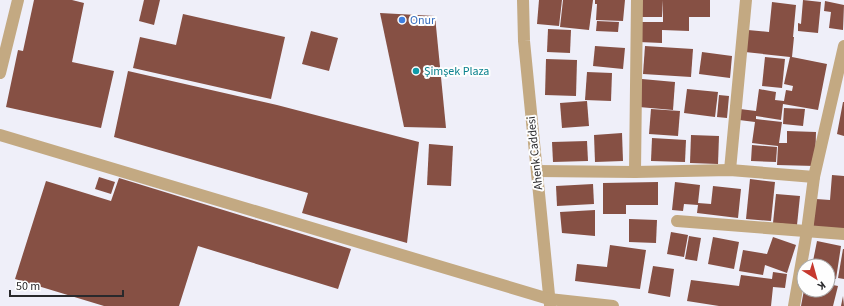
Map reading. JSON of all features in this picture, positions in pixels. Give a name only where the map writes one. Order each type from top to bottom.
[{"type":"street","points":[[0,73],[18,0]]},
{"type":"street","name":"Ahenk Caddesi","points":[[523,0],[524,41],[550,302]]},
{"type":"street","points":[[635,172],[637,0]]},
{"type":"street","points":[[730,170],[746,0]]},
{"type":"street","points":[[794,306],[807,231],[814,177],[844,46]]},
{"type":"street","points":[[0,135],[550,302],[613,306]]},
{"type":"street","points":[[537,172],[730,170],[814,177]]},
{"type":"street","points":[[677,222],[844,234]]},
{"type":"building","points":[[34,0],[72,0],[84,3],[72,62],[114,71],[101,128],[6,107],[18,50],[23,51]]},
{"type":"building","points":[[144,0],[160,0],[154,25],[139,21]]},
{"type":"building","points":[[539,0],[562,0],[559,26],[537,24]]},
{"type":"building","points":[[563,0],[593,0],[589,30],[560,27]]},
{"type":"building","points":[[595,0],[625,0],[623,21],[596,20],[597,4],[595,4]]},
{"type":"building","points":[[639,0],[663,0],[662,17],[639,17]]},
{"type":"building","points":[[663,0],[710,0],[710,17],[689,17],[689,31],[662,30],[662,43],[639,42],[640,22],[663,22]]},
{"type":"building","points":[[803,0],[821,2],[818,33],[798,31],[798,23],[801,24]]},
{"type":"building","points":[[825,1],[844,5],[843,30],[829,28],[831,12],[824,11]]},
{"type":"building","points":[[772,2],[796,5],[792,57],[827,64],[818,110],[783,104],[781,120],[756,116],[756,119],[782,122],[779,143],[787,143],[787,131],[816,132],[815,166],[777,165],[778,146],[752,143],[755,122],[739,120],[740,109],[756,111],[759,89],[776,92],[775,100],[784,101],[786,90],[792,91],[793,86],[784,84],[790,57],[745,52],[748,30],[769,32]]},
{"type":"building","name":"Şimşek Plaza","points":[[380,13],[435,16],[446,128],[404,127]]},
{"type":"building","points":[[183,14],[285,37],[271,99],[133,68],[140,37],[176,45]]},
{"type":"building","points":[[597,21],[619,22],[618,32],[596,31]]},
{"type":"building","points":[[548,29],[571,30],[570,53],[547,52]]},
{"type":"building","points":[[311,31],[338,38],[329,71],[302,64]]},
{"type":"building","points":[[595,46],[625,48],[623,69],[593,66]]},
{"type":"building","points":[[645,46],[693,49],[691,77],[643,74]]},
{"type":"building","points":[[702,52],[732,56],[730,78],[699,74]]},
{"type":"building","points":[[765,57],[785,59],[782,88],[762,86]]},
{"type":"building","points":[[546,59],[577,60],[576,96],[545,95]]},
{"type":"building","points":[[128,71],[277,105],[419,142],[407,243],[302,213],[308,193],[114,137]]},
{"type":"building","points":[[587,72],[612,73],[611,101],[585,100]]},
{"type":"building","points":[[642,79],[675,82],[673,110],[639,107]]},
{"type":"building","points":[[687,89],[718,92],[715,117],[684,113]]},
{"type":"building","points":[[719,95],[729,96],[727,118],[717,117]]},
{"type":"building","points":[[587,101],[589,126],[562,128],[560,103]]},
{"type":"building","points":[[844,102],[844,136],[837,134]]},
{"type":"building","points":[[784,108],[805,109],[803,126],[783,124]]},
{"type":"building","points":[[651,109],[680,111],[678,136],[649,134]]},
{"type":"building","points":[[622,133],[623,161],[595,162],[594,135]]},
{"type":"building","points":[[691,135],[719,136],[718,164],[690,163]]},
{"type":"building","points":[[652,138],[686,140],[685,162],[651,161]]},
{"type":"building","points":[[587,141],[588,161],[553,162],[552,142]]},
{"type":"building","points":[[429,144],[453,146],[451,186],[427,185]]},
{"type":"building","points":[[752,145],[777,147],[776,162],[751,161]]},
{"type":"building","points":[[832,175],[844,176],[844,229],[813,227],[816,199],[830,200]]},
{"type":"building","points":[[99,177],[115,182],[111,194],[95,189]]},
{"type":"building","points":[[119,178],[351,249],[338,289],[198,246],[179,306],[104,306],[15,279],[46,181],[111,201]]},
{"type":"building","points":[[750,179],[775,182],[771,221],[746,219]]},
{"type":"building","points":[[658,182],[658,205],[626,205],[626,214],[603,214],[603,183]]},
{"type":"building","points":[[675,182],[700,185],[698,203],[711,204],[713,186],[741,189],[738,218],[697,213],[698,205],[684,204],[683,211],[672,210]]},
{"type":"building","points":[[593,184],[594,204],[557,206],[556,186]]},
{"type":"building","points":[[776,194],[800,196],[797,225],[773,223]]},
{"type":"building","points":[[595,210],[595,236],[562,233],[560,212]]},
{"type":"building","points":[[629,219],[657,220],[656,243],[629,242]]},
{"type":"building","points":[[671,232],[688,235],[684,257],[667,254]]},
{"type":"building","points":[[689,236],[701,238],[697,261],[685,259]]},
{"type":"building","points":[[713,237],[739,242],[734,269],[708,264]]},
{"type":"building","points":[[773,237],[796,245],[787,273],[765,265],[763,275],[739,271],[743,250],[767,254]]},
{"type":"building","points":[[817,241],[841,246],[836,279],[836,258],[814,258]]},
{"type":"building","points":[[610,245],[646,250],[640,289],[575,281],[577,264],[607,267]]},
{"type":"building","points":[[844,249],[844,279],[838,278]]},
{"type":"building","points":[[653,266],[674,269],[670,297],[648,293]]},
{"type":"building","points":[[773,272],[787,274],[785,288],[773,287],[771,306],[719,306],[687,301],[691,280],[739,286],[741,275],[772,279]]},
{"type":"building","points":[[843,296],[844,306],[841,306]]},
{"type":"building","points":[[802,298],[835,298],[833,306],[801,306]]},
{"type":"place","name":"Onur","points":[[402,20]]},
{"type":"place","name":"Şimşek Plaza","points":[[416,71]]}]
